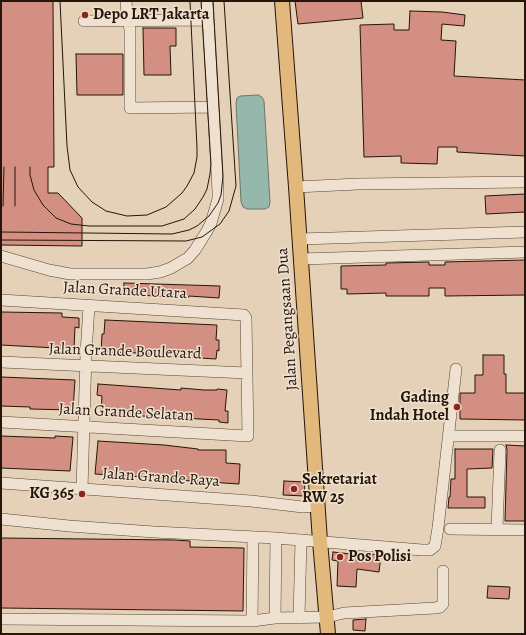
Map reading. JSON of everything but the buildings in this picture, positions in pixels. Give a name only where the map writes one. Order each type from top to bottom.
[{"type":"main road","name":"Jalan Pegangsaan Dua","points":[[282,1],[300,239],[320,541],[328,634]]},
{"type":"street","points":[[126,1],[130,29],[130,108],[213,107]]},
{"type":"street","points":[[1,256],[49,270],[70,274],[147,274],[160,272],[181,263],[195,250],[211,223],[218,199],[207,1]]},
{"type":"street","points":[[84,21],[208,20]]},
{"type":"street","points":[[296,187],[358,184],[525,182]]},
{"type":"street","points":[[300,239],[525,232]]},
{"type":"street","points":[[301,259],[525,252]]},
{"type":"street","name":"Jalan Grande Utara","points":[[1,300],[241,314],[246,318],[247,373]]},
{"type":"street","points":[[82,489],[86,366],[90,306]]},
{"type":"street","name":"Jalan Grande Boulevard","points":[[1,362],[247,373]]},
{"type":"street","points":[[1,518],[68,526],[253,538],[276,538],[422,550],[432,548],[436,543],[456,369]]},
{"type":"street","name":"Jalan Grande Selatan","points":[[1,422],[248,436],[247,373]]},
{"type":"street","points":[[448,436],[525,436]]},
{"type":"street","points":[[497,529],[500,450]]},
{"type":"street","name":"Jalan Grande Raya","points":[[1,483],[251,501],[303,507],[318,506]]},
{"type":"street","points":[[450,529],[525,530]]},
{"type":"street","points":[[252,621],[253,538]]},
{"type":"street","points":[[275,618],[276,538]]},
{"type":"street","points":[[300,618],[301,540]]},
{"type":"street","points":[[1,619],[252,621],[275,618],[327,617],[344,613],[440,607],[443,604],[443,571]]},
{"type":"water","points":[[258,95],[262,97],[264,101],[270,202],[269,207],[265,209],[247,209],[243,207],[241,202],[236,103],[237,98],[240,96]]},
{"type":"tram line","points":[[60,1],[67,146],[70,170],[78,187],[92,202],[106,211],[127,216],[147,215],[166,207],[182,193],[194,173],[197,148],[190,1]]},
{"type":"tram line","points":[[30,167],[30,175],[34,190],[43,205],[56,218],[71,224],[89,226],[162,226],[184,219],[195,209],[207,189],[211,164],[201,1]]},
{"type":"tram line","points":[[1,232],[172,234],[189,230],[197,226],[209,216],[218,203],[221,195],[223,176],[213,1]]},
{"type":"tram line","points":[[1,240],[186,241],[202,237],[220,224],[229,211],[236,186],[224,1]]},
{"type":"tram line","points":[[3,206],[4,167]]},
{"type":"tram line","points":[[15,167],[15,206]]},
{"type":"place","name":"Depo LRT Jakarta","points":[[85,15]]},
{"type":"place","name":"Gading Indah Hotel","points":[[457,407]]},
{"type":"place","name":"Sekretariat RW 25","points":[[294,489]]},
{"type":"place","name":"KG 365","points":[[82,494]]},
{"type":"place","name":"Pos Polisi","points":[[340,557]]}]
